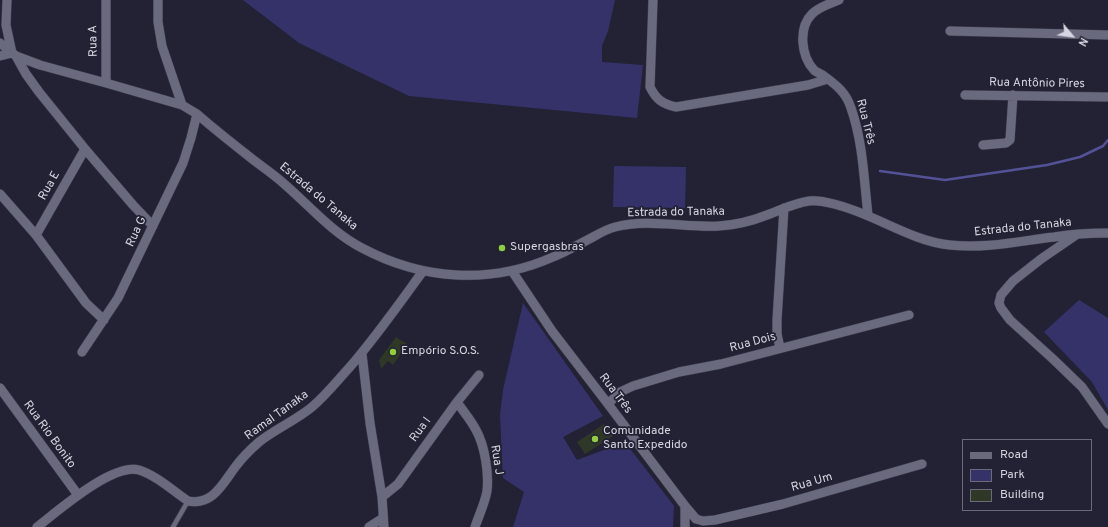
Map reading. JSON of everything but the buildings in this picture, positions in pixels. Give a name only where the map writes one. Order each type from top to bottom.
[{"type":"street","points":[[7,0],[6,25],[14,54],[26,74],[84,149],[153,226]]},
{"type":"street","name":"Rua A","points":[[106,0],[106,82]]},
{"type":"street","points":[[158,0],[158,22],[162,46],[182,105]]},
{"type":"street","points":[[653,0],[650,87],[653,94],[659,101],[666,105],[676,107],[808,85],[828,79]]},
{"type":"street","name":"Rua Três","points":[[839,0],[822,7],[812,14],[803,32],[803,44],[806,56],[814,70],[840,88],[848,99],[859,140],[868,215]]},
{"type":"street","points":[[950,31],[1108,35]]},
{"type":"street","points":[[0,43],[14,54]]},
{"type":"street","points":[[0,56],[14,54]]},
{"type":"street","name":"Estrada do Tanaka","points":[[14,54],[40,65],[106,82],[182,105],[197,114],[280,180],[329,226],[344,237],[373,253],[402,265],[423,271],[442,274],[475,275],[512,271],[526,268],[544,261],[612,228],[635,223],[720,226],[755,219],[796,203],[812,201],[846,207],[935,242],[951,245],[978,246],[1077,234],[1108,233]]},
{"type":"street","name":"Rua Antônio Pires","points":[[966,95],[1108,97]]},
{"type":"street","points":[[983,145],[1006,143],[1010,140],[1013,95]]},
{"type":"street","name":"Rua G","points":[[82,352],[118,298],[153,226],[183,163],[197,114]]},
{"type":"street","name":"Rua E","points":[[36,235],[84,149]]},
{"type":"street","points":[[0,194],[36,235],[86,303],[104,320]]},
{"type":"street","points":[[780,348],[777,334],[777,320],[784,208]]},
{"type":"street","points":[[1077,234],[1013,281],[1001,295],[999,303],[1000,308],[1010,320],[1054,358],[1082,387],[1108,424]]},
{"type":"street","name":"Ramal Tanaka","points":[[188,501],[194,502],[206,500],[216,493],[236,466],[259,442],[297,419],[312,407],[362,354],[423,271]]},
{"type":"street","name":"Rua Três","points":[[512,271],[552,331],[685,506],[696,519],[707,521]]},
{"type":"street","name":"Rua Dois","points":[[608,404],[620,392],[633,386],[679,372],[721,364],[909,315]]},
{"type":"street","points":[[362,354],[370,423],[382,497],[384,522],[369,527]]},
{"type":"street","name":"Rua I","points":[[382,497],[398,484],[457,402],[479,375]]},
{"type":"street","name":"Rua Rio Bonito","points":[[0,388],[78,495]]},
{"type":"street","name":"Rua J","points":[[457,402],[477,431],[481,443],[488,480],[486,493],[475,527]]},
{"type":"street","name":"Rua Um","points":[[707,521],[783,504],[922,464]]},
{"type":"street","points":[[37,527],[78,495],[101,480],[126,470],[132,469],[152,476],[188,501]]},
{"type":"street","points":[[685,506],[685,527]]},
{"type":"lane","points":[[173,527],[188,501]]},
{"type":"green space","points":[[243,0],[615,0],[608,31],[602,46],[602,62],[643,65],[637,118],[409,96],[299,43]]},
{"type":"green space","points":[[614,166],[686,167],[685,208],[613,207]]},
{"type":"green space","points":[[1079,300],[1108,318],[1108,410],[1092,382],[1044,332]]},
{"type":"green space","points":[[523,303],[603,416],[563,437],[577,460],[625,442],[674,506],[673,527],[513,527],[524,492],[503,478],[500,415],[503,390]]},
{"type":"waterway","points":[[880,171],[945,180],[1047,165],[1080,157],[1103,146],[1108,140]]},
{"type":"place","name":"Supergasbras","points":[[502,248]]},
{"type":"place","name":"Empório S.O.S.","points":[[393,352]]},
{"type":"place","name":"Comunidade Santo Expedido","points":[[595,439]]}]
